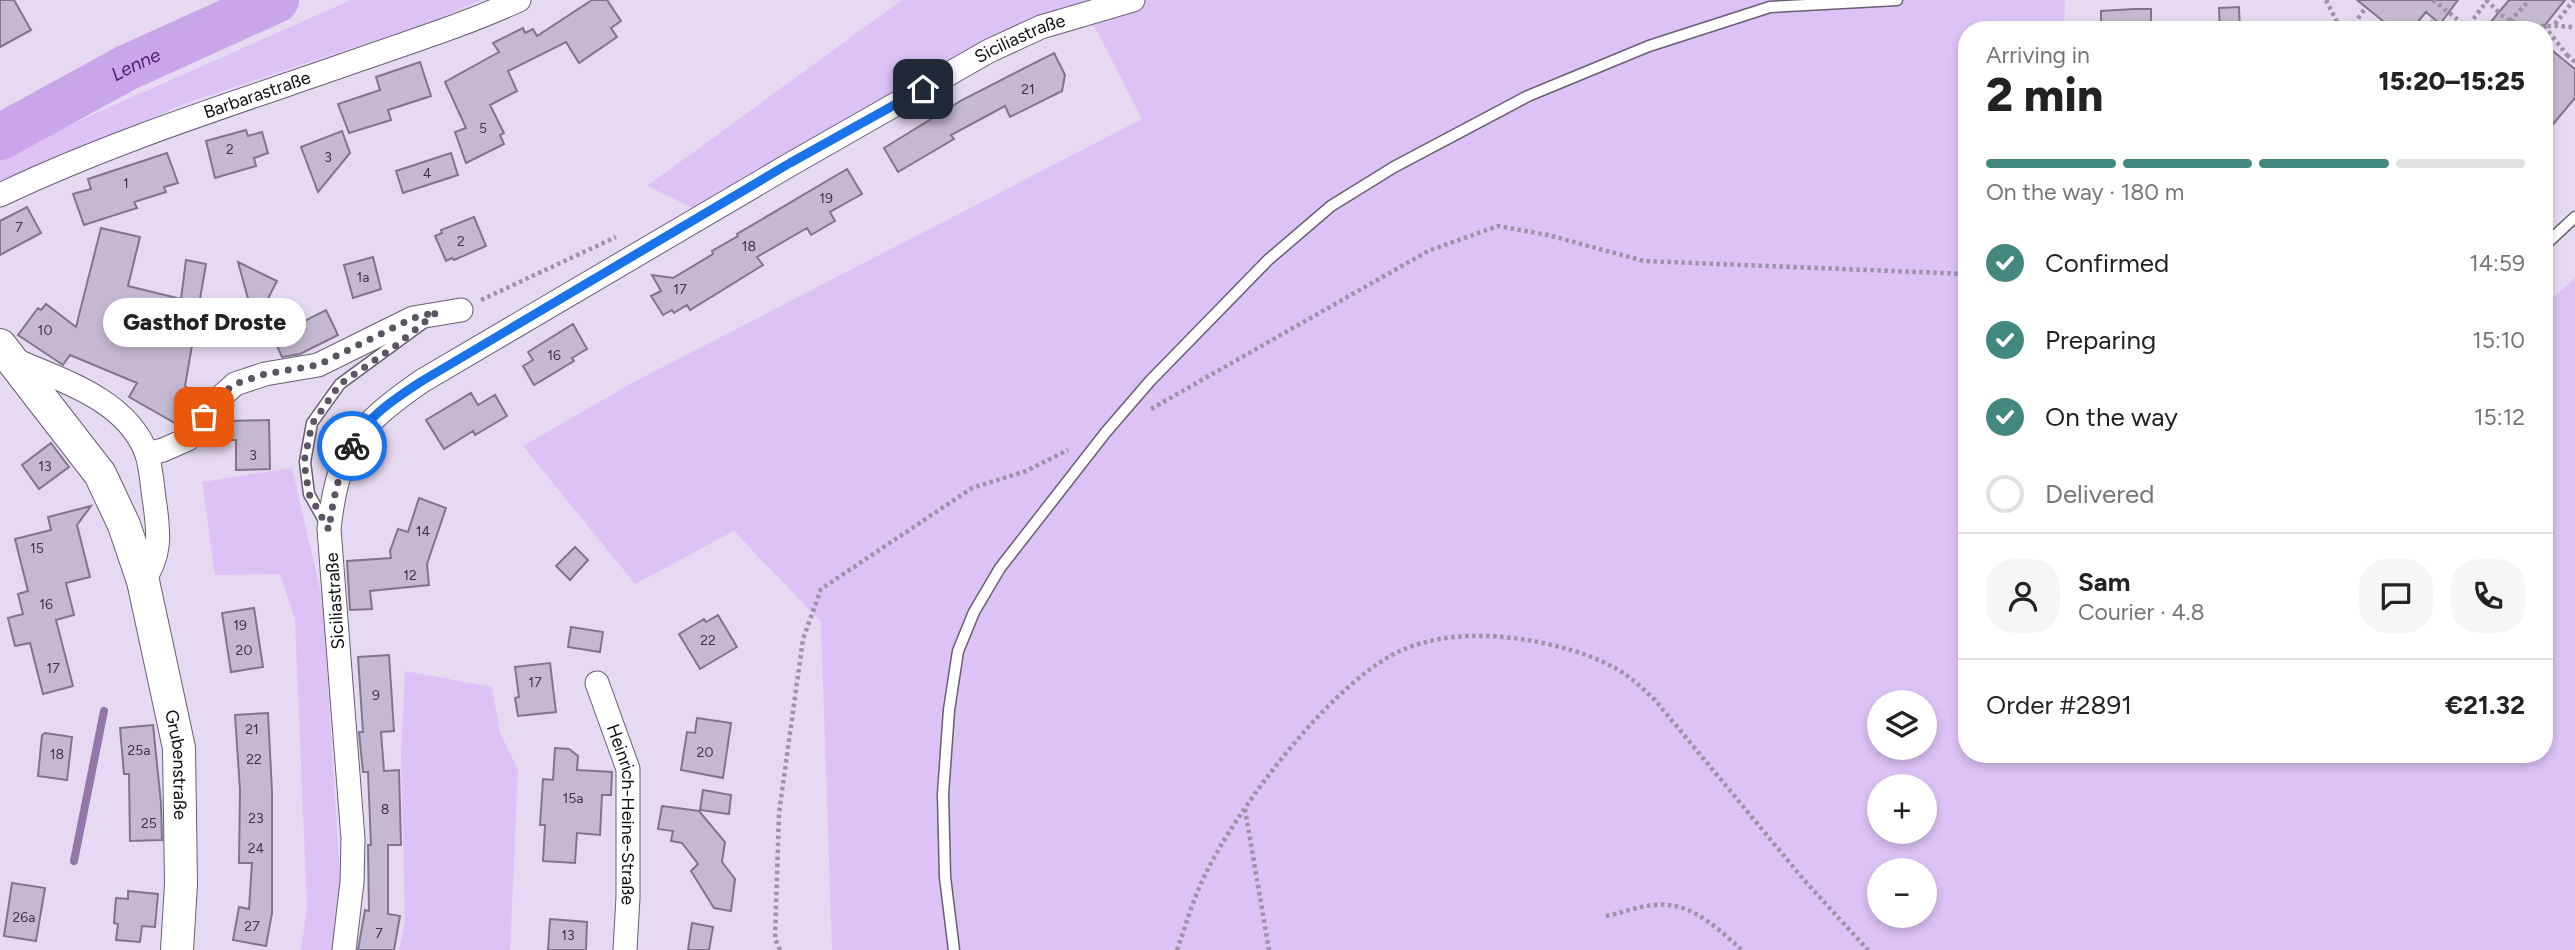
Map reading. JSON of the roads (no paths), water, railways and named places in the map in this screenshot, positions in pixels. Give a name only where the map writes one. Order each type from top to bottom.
[{"type":"main road","name":"Grubenstraße","points":[[5,351],[100,474],[124,525],[143,581],[179,748],[181,884],[177,950]]},
{"type":"street","name":"Barbarastraße","points":[[0,195],[58,167],[198,115],[425,37],[519,0]]},
{"type":"street","name":"Siciliastraße","points":[[344,950],[352,882],[353,839],[329,530],[333,492],[341,467],[369,421],[387,404],[422,381],[790,163],[989,51],[1041,27],[1133,0]]},
{"type":"street","points":[[147,454],[188,439],[213,404],[235,384],[265,374],[318,365],[413,318],[461,310]]},
{"type":"street","name":"Grubenstraße","points":[[5,351],[93,395],[131,426],[147,454],[159,537],[152,569],[143,581]]},
{"type":"street","name":"Heinrich-Heine-Straße","points":[[597,683],[628,769],[628,897],[625,950]]},
{"type":"lane","points":[[954,950],[945,877],[943,794],[949,710],[958,651],[974,612],[1000,568],[1105,432],[1150,381],[1268,260],[1331,206],[1394,167],[1528,96],[1649,46],[1770,7],[1897,0]]},
{"type":"lane","points":[[2553,238],[2575,217]]},
{"type":"lane","points":[[329,530],[309,494],[304,462],[312,424],[340,384],[394,347],[437,312]]},
{"type":"waterway","name":"Lenne","points":[[0,137],[126,68],[276,0]]},
{"type":"waterway","points":[[74,861],[104,711]]},
{"type":"place","name":"Gasthof Droste","points":[[204,417]]}]
